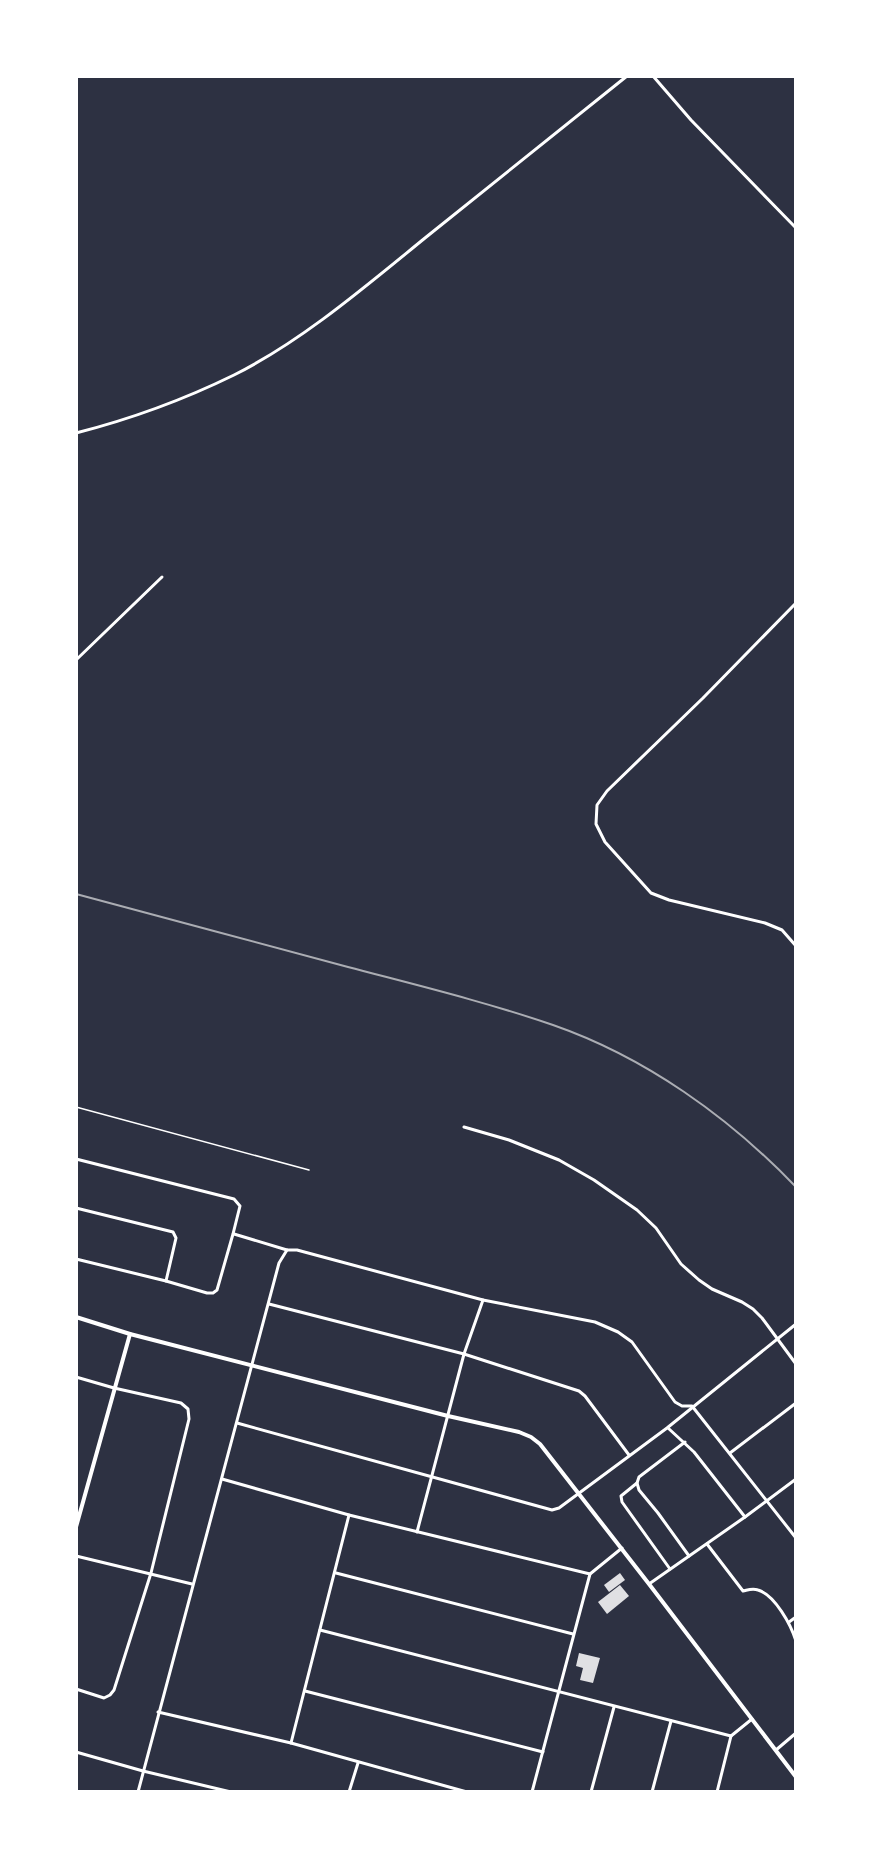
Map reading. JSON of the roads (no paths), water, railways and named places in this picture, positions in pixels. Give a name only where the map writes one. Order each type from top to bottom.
[{"type":"street","points":[[76,433],[140,415],[195,393],[235,374],[279,348],[374,280],[627,76]]},
{"type":"street","points":[[653,76],[691,120],[795,228]]},
{"type":"street","points":[[76,660],[162,577]]},
{"type":"street","points":[[795,603],[704,698],[607,791],[597,805],[596,824],[605,842],[651,893],[669,900],[765,923],[782,930],[795,946]]},
{"type":"street","points":[[464,1127],[509,1140],[559,1160],[594,1180],[637,1210],[656,1228],[681,1264],[699,1280],[753,1309],[795,1364]]},
{"type":"street","points":[[76,1159],[234,1199],[240,1206],[217,1290],[213,1293],[76,1259]]},
{"type":"street","points":[[76,1208],[173,1232],[176,1238],[166,1281]]},
{"type":"street","points":[[234,1234],[286,1251],[297,1250],[483,1300],[595,1322],[618,1332],[632,1342],[675,1402],[682,1406],[692,1406]]},
{"type":"street","points":[[138,1791],[279,1263],[286,1251]]},
{"type":"street","points":[[417,1533],[464,1354],[483,1300]]},
{"type":"street","points":[[269,1304],[464,1354],[579,1390],[629,1455]]},
{"type":"street","points":[[76,1317],[130,1334],[448,1416],[519,1432],[531,1437],[540,1444],[622,1548],[795,1777]]},
{"type":"street","points":[[237,1423],[552,1510],[559,1508],[579,1494],[667,1428],[795,1324]]},
{"type":"street","points":[[76,1527],[130,1334]]},
{"type":"street","points":[[76,1377],[181,1403],[188,1409],[189,1419],[151,1573],[114,1690],[104,1698],[76,1689]]},
{"type":"street","points":[[730,1453],[795,1403]]},
{"type":"street","points":[[692,1406],[795,1538]]},
{"type":"street","points":[[667,1428],[685,1442],[745,1517]]},
{"type":"street","points":[[670,1569],[622,1502],[621,1496],[637,1483],[639,1478],[685,1442]]},
{"type":"street","points":[[222,1479],[417,1533],[590,1574]]},
{"type":"street","points":[[649,1584],[795,1479]]},
{"type":"street","points":[[637,1483],[639,1490],[658,1512],[689,1556]]},
{"type":"street","points":[[291,1743],[349,1515]]},
{"type":"street","points":[[707,1544],[743,1591],[754,1589],[768,1597],[789,1622],[795,1641]]},
{"type":"street","points":[[532,1791],[590,1574],[622,1548]]},
{"type":"street","points":[[76,1556],[192,1584]]},
{"type":"street","points":[[336,1573],[573,1634]]},
{"type":"street","points":[[789,1622],[795,1617]]},
{"type":"street","points":[[320,1630],[731,1736]]},
{"type":"street","points":[[305,1691],[543,1752]]},
{"type":"street","points":[[591,1791],[614,1707]]},
{"type":"street","points":[[158,1712],[291,1743],[467,1791]]},
{"type":"street","points":[[717,1791],[731,1736],[752,1719]]},
{"type":"street","points":[[652,1791],[671,1721]]},
{"type":"street","points":[[776,1750],[795,1733]]},
{"type":"street","points":[[76,1752],[143,1771],[231,1791]]},
{"type":"street","points":[[349,1791],[358,1762]]},
{"type":"lane","points":[[76,1107],[309,1170]]},
{"type":"railway","points":[[76,894],[477,1001],[587,1038],[653,1072],[714,1113],[770,1161],[796,1187]]}]
